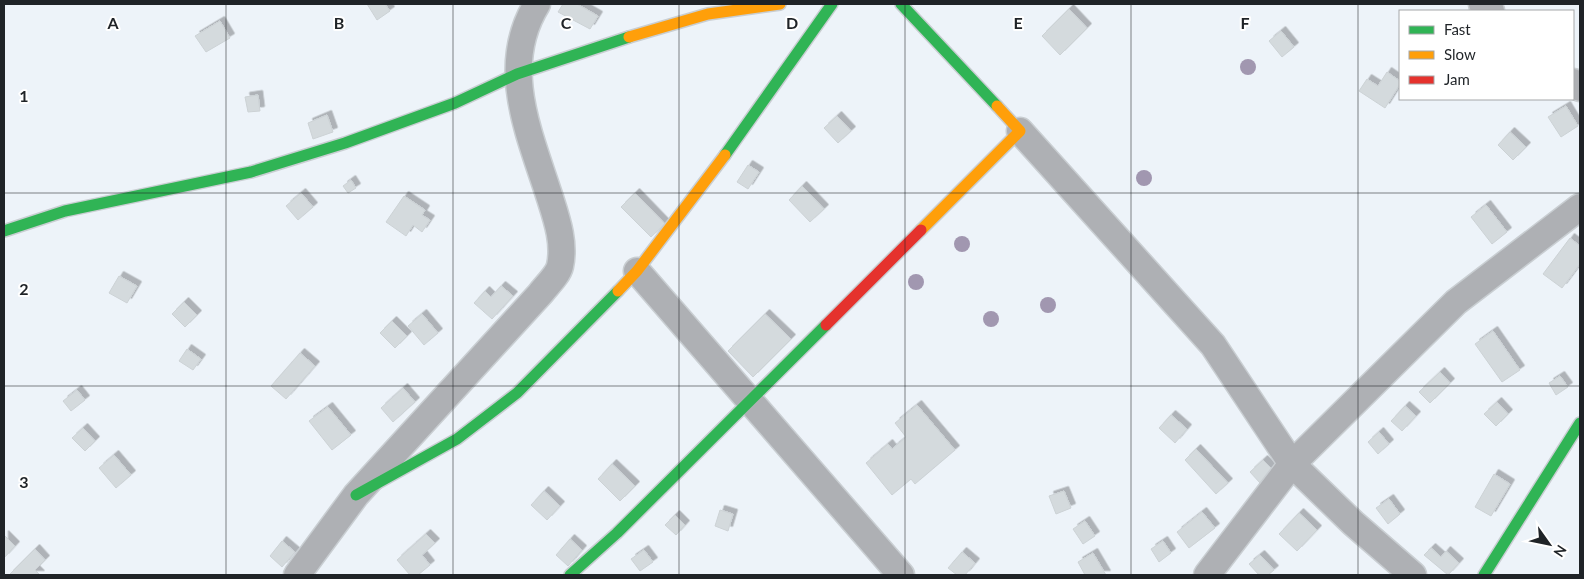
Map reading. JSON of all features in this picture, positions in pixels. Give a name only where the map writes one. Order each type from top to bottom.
[{"type":"street","points":[[297,575],[356,495],[540,294],[559,268],[562,247],[557,222],[524,121],[517,74],[523,36],[530,15],[537,4]]},
{"type":"street","points":[[4,231],[65,211],[251,172],[336,146],[455,103],[517,74],[656,28],[708,14],[780,4]]},
{"type":"street","points":[[356,495],[457,439],[517,393],[637,272],[733,144],[832,4]]},
{"type":"street","points":[[901,4],[1020,131],[1213,345],[1292,464],[1354,523],[1414,575]]},
{"type":"street","points":[[570,575],[617,533],[748,400],[1020,131]]},
{"type":"street","points":[[1207,575],[1292,464],[1456,302],[1580,207]]},
{"type":"street","points":[[637,272],[901,575]]},
{"type":"street","points":[[1484,575],[1580,423]]},
{"type":"building","points":[[367,4],[385,4],[390,11],[377,20]]},
{"type":"building","points":[[563,4],[577,4],[598,16],[590,29],[558,12]]},
{"type":"building","points":[[1069,9],[1087,28],[1060,55],[1042,36]]},
{"type":"building","points":[[220,21],[230,38],[206,52],[195,36]]},
{"type":"building","points":[[1281,31],[1294,47],[1282,57],[1269,41]]},
{"type":"building","points":[[1387,72],[1399,80],[1399,86],[1385,108],[1359,91],[1367,79],[1378,86]]},
{"type":"building","points":[[258,95],[260,111],[248,112],[245,97]]},
{"type":"building","points":[[1566,106],[1578,126],[1561,137],[1548,117]]},
{"type":"building","points":[[327,115],[333,132],[313,139],[308,123]]},
{"type":"building","points":[[837,116],[851,131],[838,143],[824,128]]},
{"type":"building","points":[[1510,132],[1526,147],[1513,160],[1498,145]]},
{"type":"building","points":[[748,165],[759,172],[748,189],[737,182]]},
{"type":"building","points":[[351,180],[356,188],[348,193],[343,186]]},
{"type":"building","points":[[802,186],[824,209],[810,222],[789,200]]},
{"type":"building","points":[[301,193],[313,207],[298,220],[286,206]]},
{"type":"building","points":[[635,193],[665,224],[651,237],[621,207]]},
{"type":"building","points":[[404,196],[425,210],[422,215],[430,220],[422,232],[413,225],[406,236],[386,222]]},
{"type":"building","points":[[1486,205],[1507,232],[1492,244],[1471,217]]},
{"type":"building","points":[[1570,238],[1580,246],[1580,264],[1562,288],[1543,274]]},
{"type":"building","points":[[119,276],[137,286],[127,303],[109,293]]},
{"type":"building","points":[[501,286],[513,296],[492,319],[474,303],[485,291],[491,297]]},
{"type":"building","points":[[184,302],[197,315],[185,327],[172,314]]},
{"type":"building","points":[[422,314],[438,333],[424,345],[408,326]]},
{"type":"building","points":[[765,314],[791,339],[753,377],[728,351]]},
{"type":"building","points":[[392,321],[407,336],[395,348],[380,333]]},
{"type":"building","points":[[1493,331],[1520,370],[1502,382],[1475,344]]},
{"type":"building","points":[[187,349],[201,359],[193,370],[179,361]]},
{"type":"building","points":[[300,353],[315,366],[286,399],[271,386]]},
{"type":"building","points":[[1440,372],[1450,383],[1430,403],[1419,392]]},
{"type":"building","points":[[1560,376],[1568,387],[1556,395],[1549,383]]},
{"type":"building","points":[[403,388],[415,402],[393,422],[381,408]]},
{"type":"building","points":[[77,390],[85,400],[71,411],[63,401]]},
{"type":"building","points":[[1497,402],[1508,414],[1496,426],[1484,414]]},
{"type":"building","points":[[917,405],[955,450],[915,484],[911,479],[892,495],[866,463],[888,444],[892,449],[906,437],[895,423]]},
{"type":"building","points":[[1405,406],[1416,416],[1402,431],[1391,421]]},
{"type":"building","points":[[328,407],[351,435],[332,450],[309,421]]},
{"type":"building","points":[[1171,415],[1187,429],[1175,443],[1159,428]]},
{"type":"building","points":[[83,428],[95,441],[85,451],[72,438]]},
{"type":"building","points":[[1379,432],[1389,444],[1378,454],[1368,442]]},
{"type":"building","points":[[1196,449],[1228,483],[1216,494],[1185,460]]},
{"type":"building","points":[[114,455],[131,475],[116,488],[99,468]]},
{"type":"building","points":[[1263,460],[1273,470],[1260,483],[1250,472]]},
{"type":"building","points":[[612,464],[635,486],[620,501],[598,479]]},
{"type":"building","points":[[1494,474],[1510,484],[1491,516],[1475,507]]},
{"type":"building","points":[[544,491],[560,506],[547,520],[531,505]]},
{"type":"building","points":[[1064,491],[1071,508],[1056,514],[1049,496]]},
{"type":"building","points":[[1389,499],[1400,514],[1388,524],[1376,508]]},
{"type":"building","points":[[720,510],[733,514],[728,531],[715,526]]},
{"type":"building","points":[[1202,512],[1215,528],[1189,548],[1177,532]]},
{"type":"building","points":[[1299,513],[1317,530],[1297,551],[1279,534]]},
{"type":"building","points":[[675,515],[685,525],[676,535],[665,525]]},
{"type":"building","points":[[1085,521],[1095,536],[1083,544],[1073,529]]},
{"type":"building","points":[[426,534],[435,543],[422,555],[430,565],[418,575],[410,575],[397,560]]},
{"type":"building","points":[[4,535],[15,546],[4,558]]},
{"type":"building","points":[[570,539],[582,550],[568,566],[556,555]]},
{"type":"building","points":[[282,541],[295,552],[282,567],[270,556]]},
{"type":"building","points":[[1163,541],[1171,553],[1159,562],[1151,549]]},
{"type":"building","points":[[1431,548],[1441,557],[1446,551],[1459,563],[1448,575],[1424,555]]},
{"type":"building","points":[[35,549],[45,560],[35,570],[40,575],[9,575]]},
{"type":"building","points":[[644,550],[653,562],[640,571],[631,559]]},
{"type":"building","points":[[962,552],[975,563],[965,575],[957,575],[948,568]]},
{"type":"building","points":[[1093,553],[1106,575],[1085,575],[1078,562]]},
{"type":"building","points":[[1260,555],[1274,570],[1268,575],[1259,575],[1249,564]]},
{"type":"traffic: fast","points":[[725,155],[832,4]]},
{"type":"traffic: fast","points":[[901,4],[997,106]]},
{"type":"traffic: fast","points":[[4,231],[65,211],[251,172],[345,143],[455,103],[517,74],[629,37]]},
{"type":"traffic: fast","points":[[356,495],[457,439],[517,393],[618,291]]},
{"type":"traffic: fast","points":[[570,575],[617,533],[826,325]]},
{"type":"traffic: fast","points":[[1484,575],[1580,423]]},
{"type":"traffic: slow","points":[[629,37],[708,14],[780,4]]},
{"type":"traffic: slow","points":[[921,230],[1020,131],[997,106]]},
{"type":"traffic: slow","points":[[618,291],[637,271],[725,155]]},
{"type":"traffic: jam","points":[[826,325],[921,230]]}]
